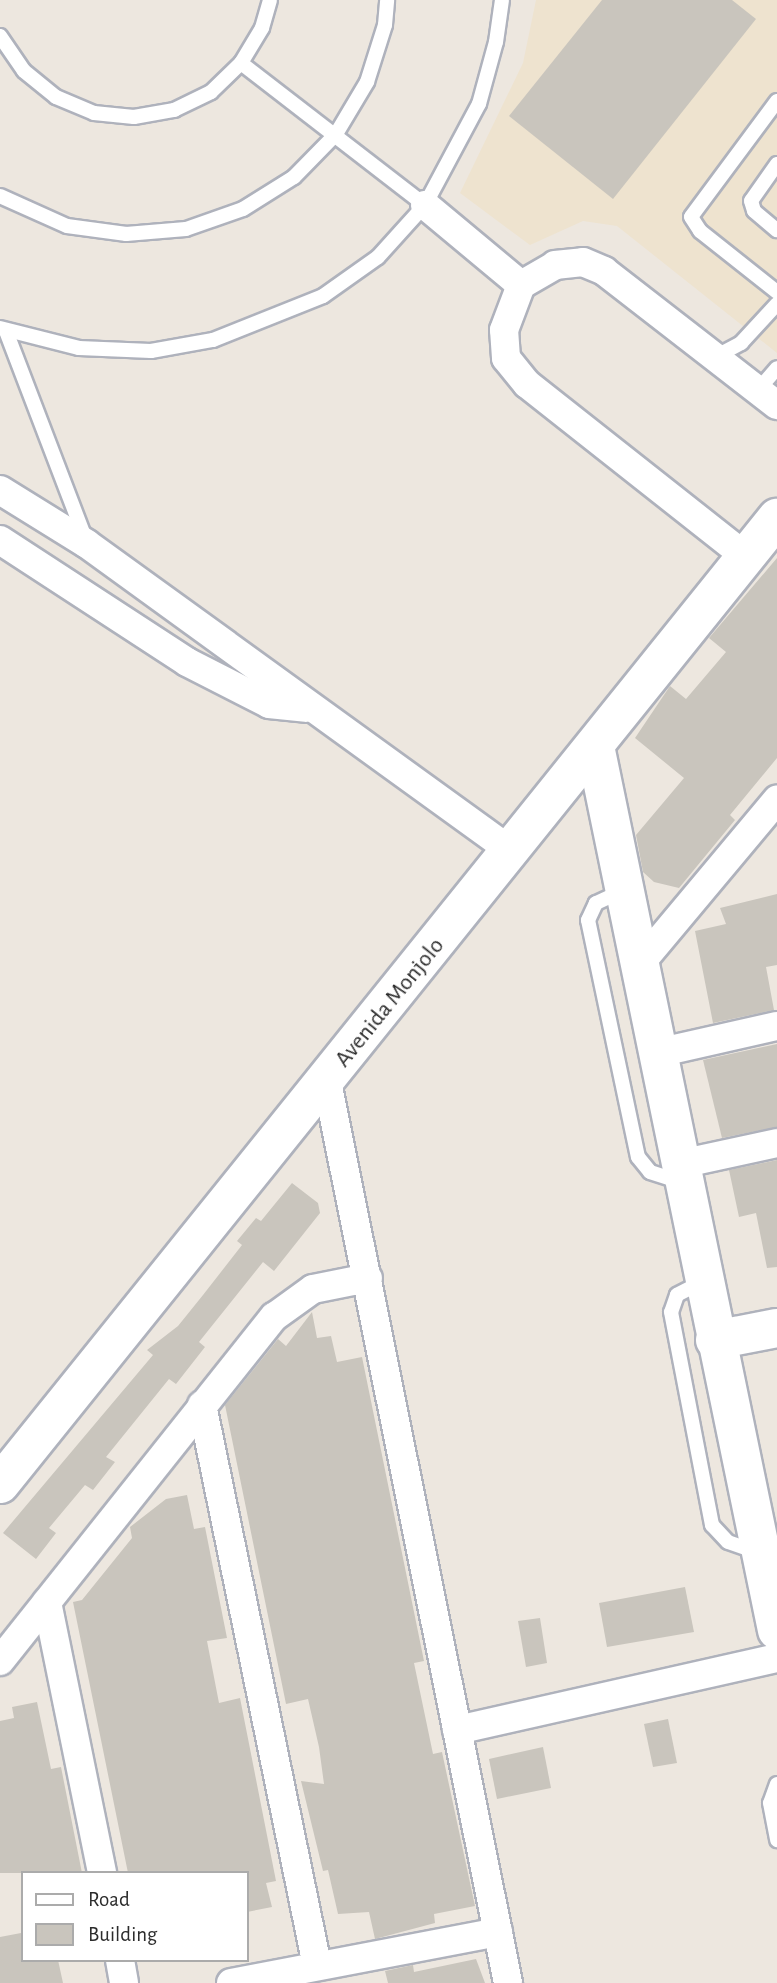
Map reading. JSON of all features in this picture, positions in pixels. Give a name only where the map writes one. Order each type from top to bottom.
[{"type":"street","points":[[425,205],[521,285]]},
{"type":"street","points":[[745,556],[527,384],[506,358],[504,330],[521,285],[555,265],[583,262],[604,271],[768,397]]},
{"type":"street","points":[[0,490],[87,544],[309,709],[511,851]]},
{"type":"street","name":"Avenida Monjolo","points":[[0,1484],[327,1082],[777,518]]},
{"type":"street","points":[[0,540],[187,662],[269,704],[309,709]]},
{"type":"street","points":[[595,746],[622,891],[777,1630]]},
{"type":"street","points":[[638,966],[777,800]]},
{"type":"street","points":[[657,1053],[777,1026]]},
{"type":"street","points":[[327,1082],[508,1983]]},
{"type":"street","points":[[682,1173],[777,1143]]},
{"type":"street","points":[[0,1661],[274,1317],[295,1297],[313,1289],[368,1278]]},
{"type":"street","points":[[715,1340],[777,1328]]},
{"type":"street","points":[[202,1405],[317,1965]]},
{"type":"street","points":[[47,1602],[102,1871]]},
{"type":"street","points":[[457,1730],[777,1658]]},
{"type":"street","points":[[231,1983],[498,1932]]},
{"type":"street","points":[[120,1962],[124,1983]]},
{"type":"lane","points":[[0,36],[24,71],[55,97],[93,113],[134,117],[174,110],[211,92],[241,63],[262,28],[270,0]]},
{"type":"lane","points":[[0,196],[67,226],[126,234],[186,229],[243,209],[294,177],[336,134],[367,82],[385,25],[387,0]]},
{"type":"lane","points":[[3,330],[79,348],[151,351],[213,340],[323,296],[378,257],[425,205],[479,104],[496,42],[502,0]]},
{"type":"lane","points":[[241,63],[425,205]]},
{"type":"lane","points":[[777,101],[691,217],[700,231],[777,292]]},
{"type":"lane","points":[[777,164],[751,201],[754,211],[777,230]]},
{"type":"lane","points":[[715,357],[750,335],[777,304]]},
{"type":"lane","points":[[3,330],[87,544]]},
{"type":"lane","points":[[768,397],[777,368]]},
{"type":"lane","points":[[622,891],[596,904],[588,920],[638,1157],[650,1172],[682,1173]]},
{"type":"lane","points":[[703,1281],[677,1295],[671,1312],[712,1525],[728,1542],[762,1553]]},
{"type":"lane","points":[[777,1784],[770,1803],[777,1840]]},
{"type":"shaded area","points":[[536,0],[777,0],[777,353],[617,226],[583,221],[530,245],[460,193],[523,63]]},
{"type":"building","points":[[602,0],[732,0],[756,19],[613,199],[509,116]]},
{"type":"building","points":[[777,558],[777,758],[730,815],[735,820],[679,888],[654,882],[643,872],[636,835],[684,778],[635,738],[670,686],[686,699],[726,652],[709,638]]},
{"type":"building","points":[[777,894],[777,965],[766,967],[774,1010],[713,1023],[695,931],[726,924],[720,908]]},
{"type":"building","points":[[777,1044],[777,1127],[722,1138],[703,1060]]},
{"type":"building","points":[[777,1160],[777,1267],[767,1268],[756,1213],[739,1217],[729,1170]]},
{"type":"building","points":[[292,1183],[318,1203],[320,1213],[274,1271],[263,1262],[199,1342],[205,1347],[176,1384],[169,1379],[106,1457],[115,1462],[93,1490],[85,1485],[49,1528],[56,1533],[36,1559],[3,1533],[153,1355],[147,1350],[178,1326],[203,1295],[242,1245],[237,1241],[256,1218],[261,1221]]},
{"type":"building","points":[[312,1312],[317,1338],[331,1336],[337,1362],[362,1357],[424,1661],[414,1663],[433,1754],[442,1752],[475,1906],[434,1914],[435,1923],[375,1939],[369,1912],[338,1914],[328,1870],[323,1871],[301,1781],[324,1784],[319,1747],[308,1699],[286,1704],[225,1405],[278,1339],[286,1346]]},
{"type":"building","points":[[187,1495],[194,1529],[205,1527],[227,1638],[207,1641],[219,1703],[240,1698],[276,1881],[266,1883],[272,1907],[248,1912],[248,1871],[128,1871],[73,1602],[82,1600],[132,1538],[130,1527],[166,1499]]},
{"type":"building","points":[[685,1587],[694,1632],[607,1647],[599,1603]]},
{"type":"building","points":[[540,1618],[547,1663],[526,1667],[518,1621]]},
{"type":"building","points":[[37,1702],[51,1769],[61,1767],[82,1871],[0,1873],[0,1721],[14,1718],[12,1707]]},
{"type":"building","points":[[668,1719],[677,1763],[653,1767],[644,1724]]},
{"type":"building","points":[[543,1747],[551,1788],[497,1799],[489,1759]]},
{"type":"building","points":[[21,1933],[21,1962],[58,1962],[63,1983],[0,1983],[0,1937]]},
{"type":"building","points":[[476,1959],[485,1983],[388,1983],[385,1971],[413,1965],[414,1972]]}]
